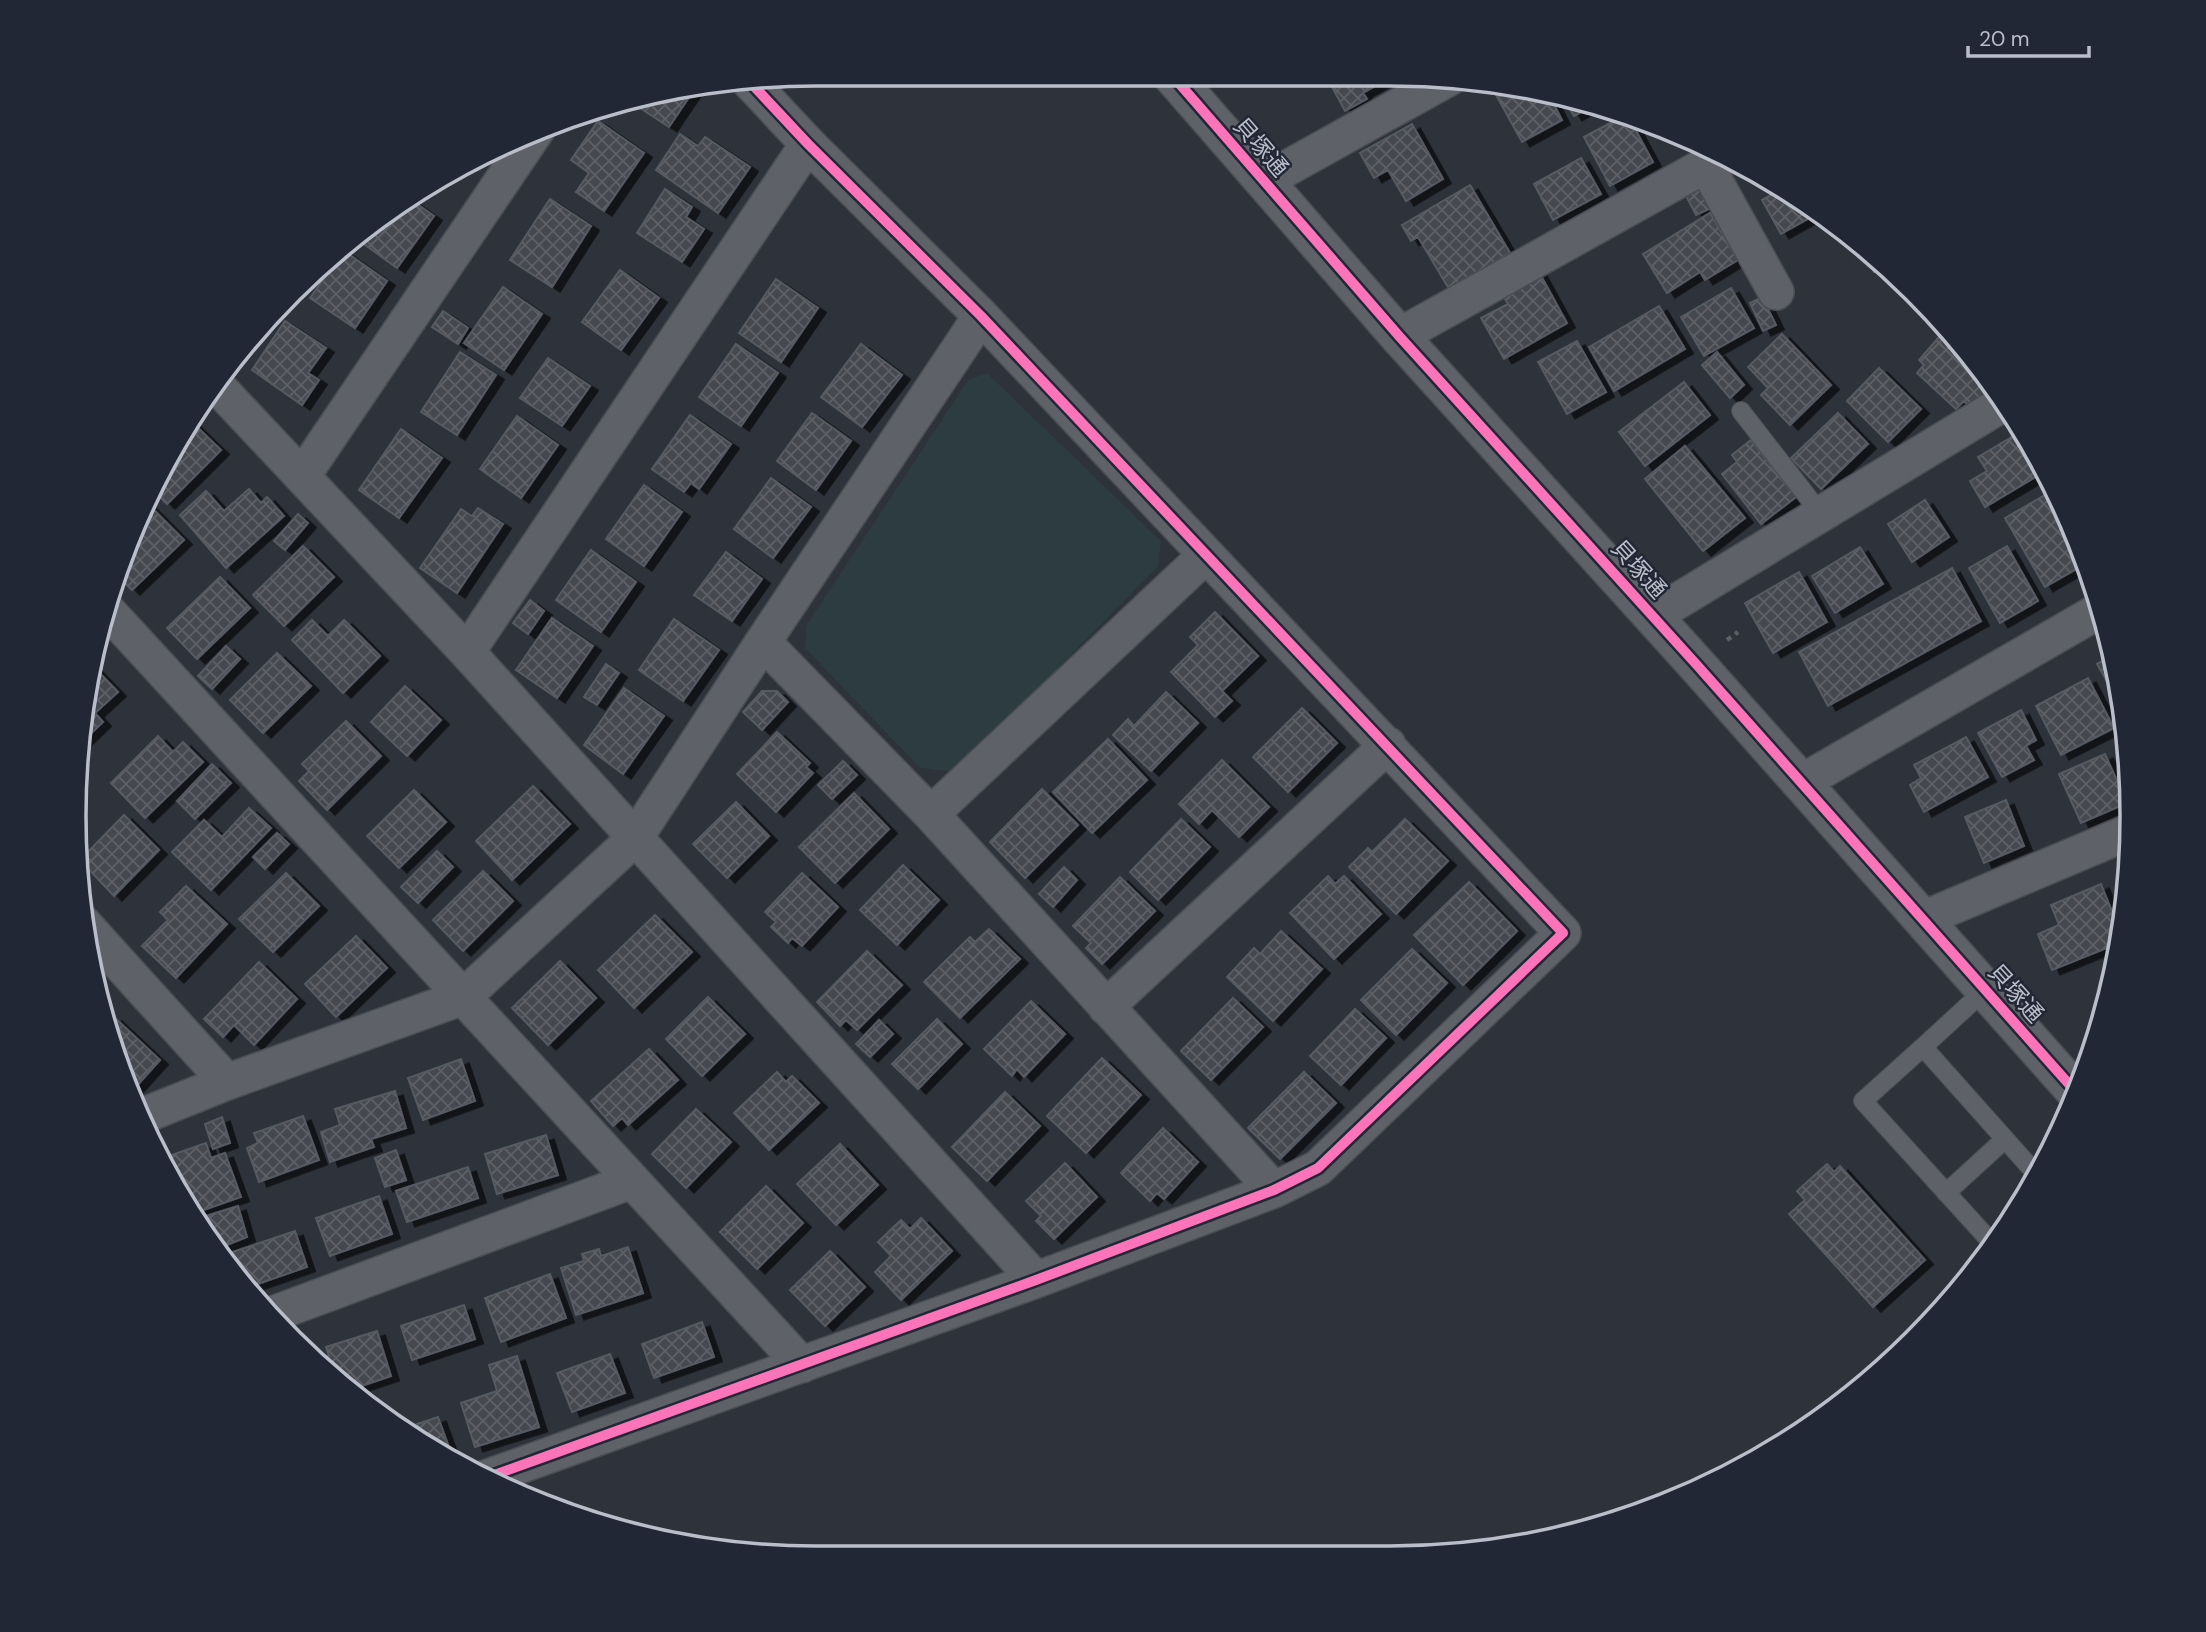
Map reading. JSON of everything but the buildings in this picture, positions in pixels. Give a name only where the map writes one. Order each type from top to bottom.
[{"type":"street","name":"貝塚通","points":[[1181,86],[1399,336],[1802,782],[1985,990],[2072,1075]]},
{"type":"street","points":[[1264,181],[1433,87]]},
{"type":"street","points":[[498,1473],[1036,1280],[1273,1190],[1318,1168],[1563,933],[981,316],[808,144],[756,88]]},
{"type":"street","points":[[467,652],[808,144]]},
{"type":"street","points":[[303,475],[526,146]]},
{"type":"street","points":[[1399,336],[1713,161]]},
{"type":"street","points":[[1715,162],[1776,292]]},
{"type":"street","points":[[149,1113],[227,1082],[463,997],[635,838],[981,316]]},
{"type":"street","points":[[222,391],[467,652],[1036,1280]]},
{"type":"street","points":[[1653,616],[1996,409]]},
{"type":"street","points":[[931,814],[1206,555]]},
{"type":"street","points":[[1802,782],[2091,615]]},
{"type":"street","points":[[114,618],[802,1365]]},
{"type":"street","points":[[763,642],[931,814],[1273,1190]]},
{"type":"street","points":[[1106,1007],[1388,745]]},
{"type":"street","points":[[1923,919],[2120,836]]},
{"type":"street","points":[[97,938],[227,1082]]},
{"type":"street","points":[[280,1311],[631,1181]]},
{"type":"lane","points":[[1741,411],[1821,514]]},
{"type":"lane","points":[[1985,990],[1863,1101],[1986,1237]]},
{"type":"lane","points":[[1923,1046],[2030,1167]]},
{"type":"lane","points":[[1946,1192],[2005,1139]]},
{"type":"shaded area","points":[[987,373],[1161,541],[1158,566],[956,772],[920,768],[805,648],[806,626],[968,380]]},
{"type":"cycle path","points":[[1181,86],[1399,336],[1696,664],[2069,1084]]},
{"type":"cycle path","points":[[498,1473],[1036,1280],[1274,1190],[1318,1168],[1563,933],[981,316],[808,144],[756,88]]}]
